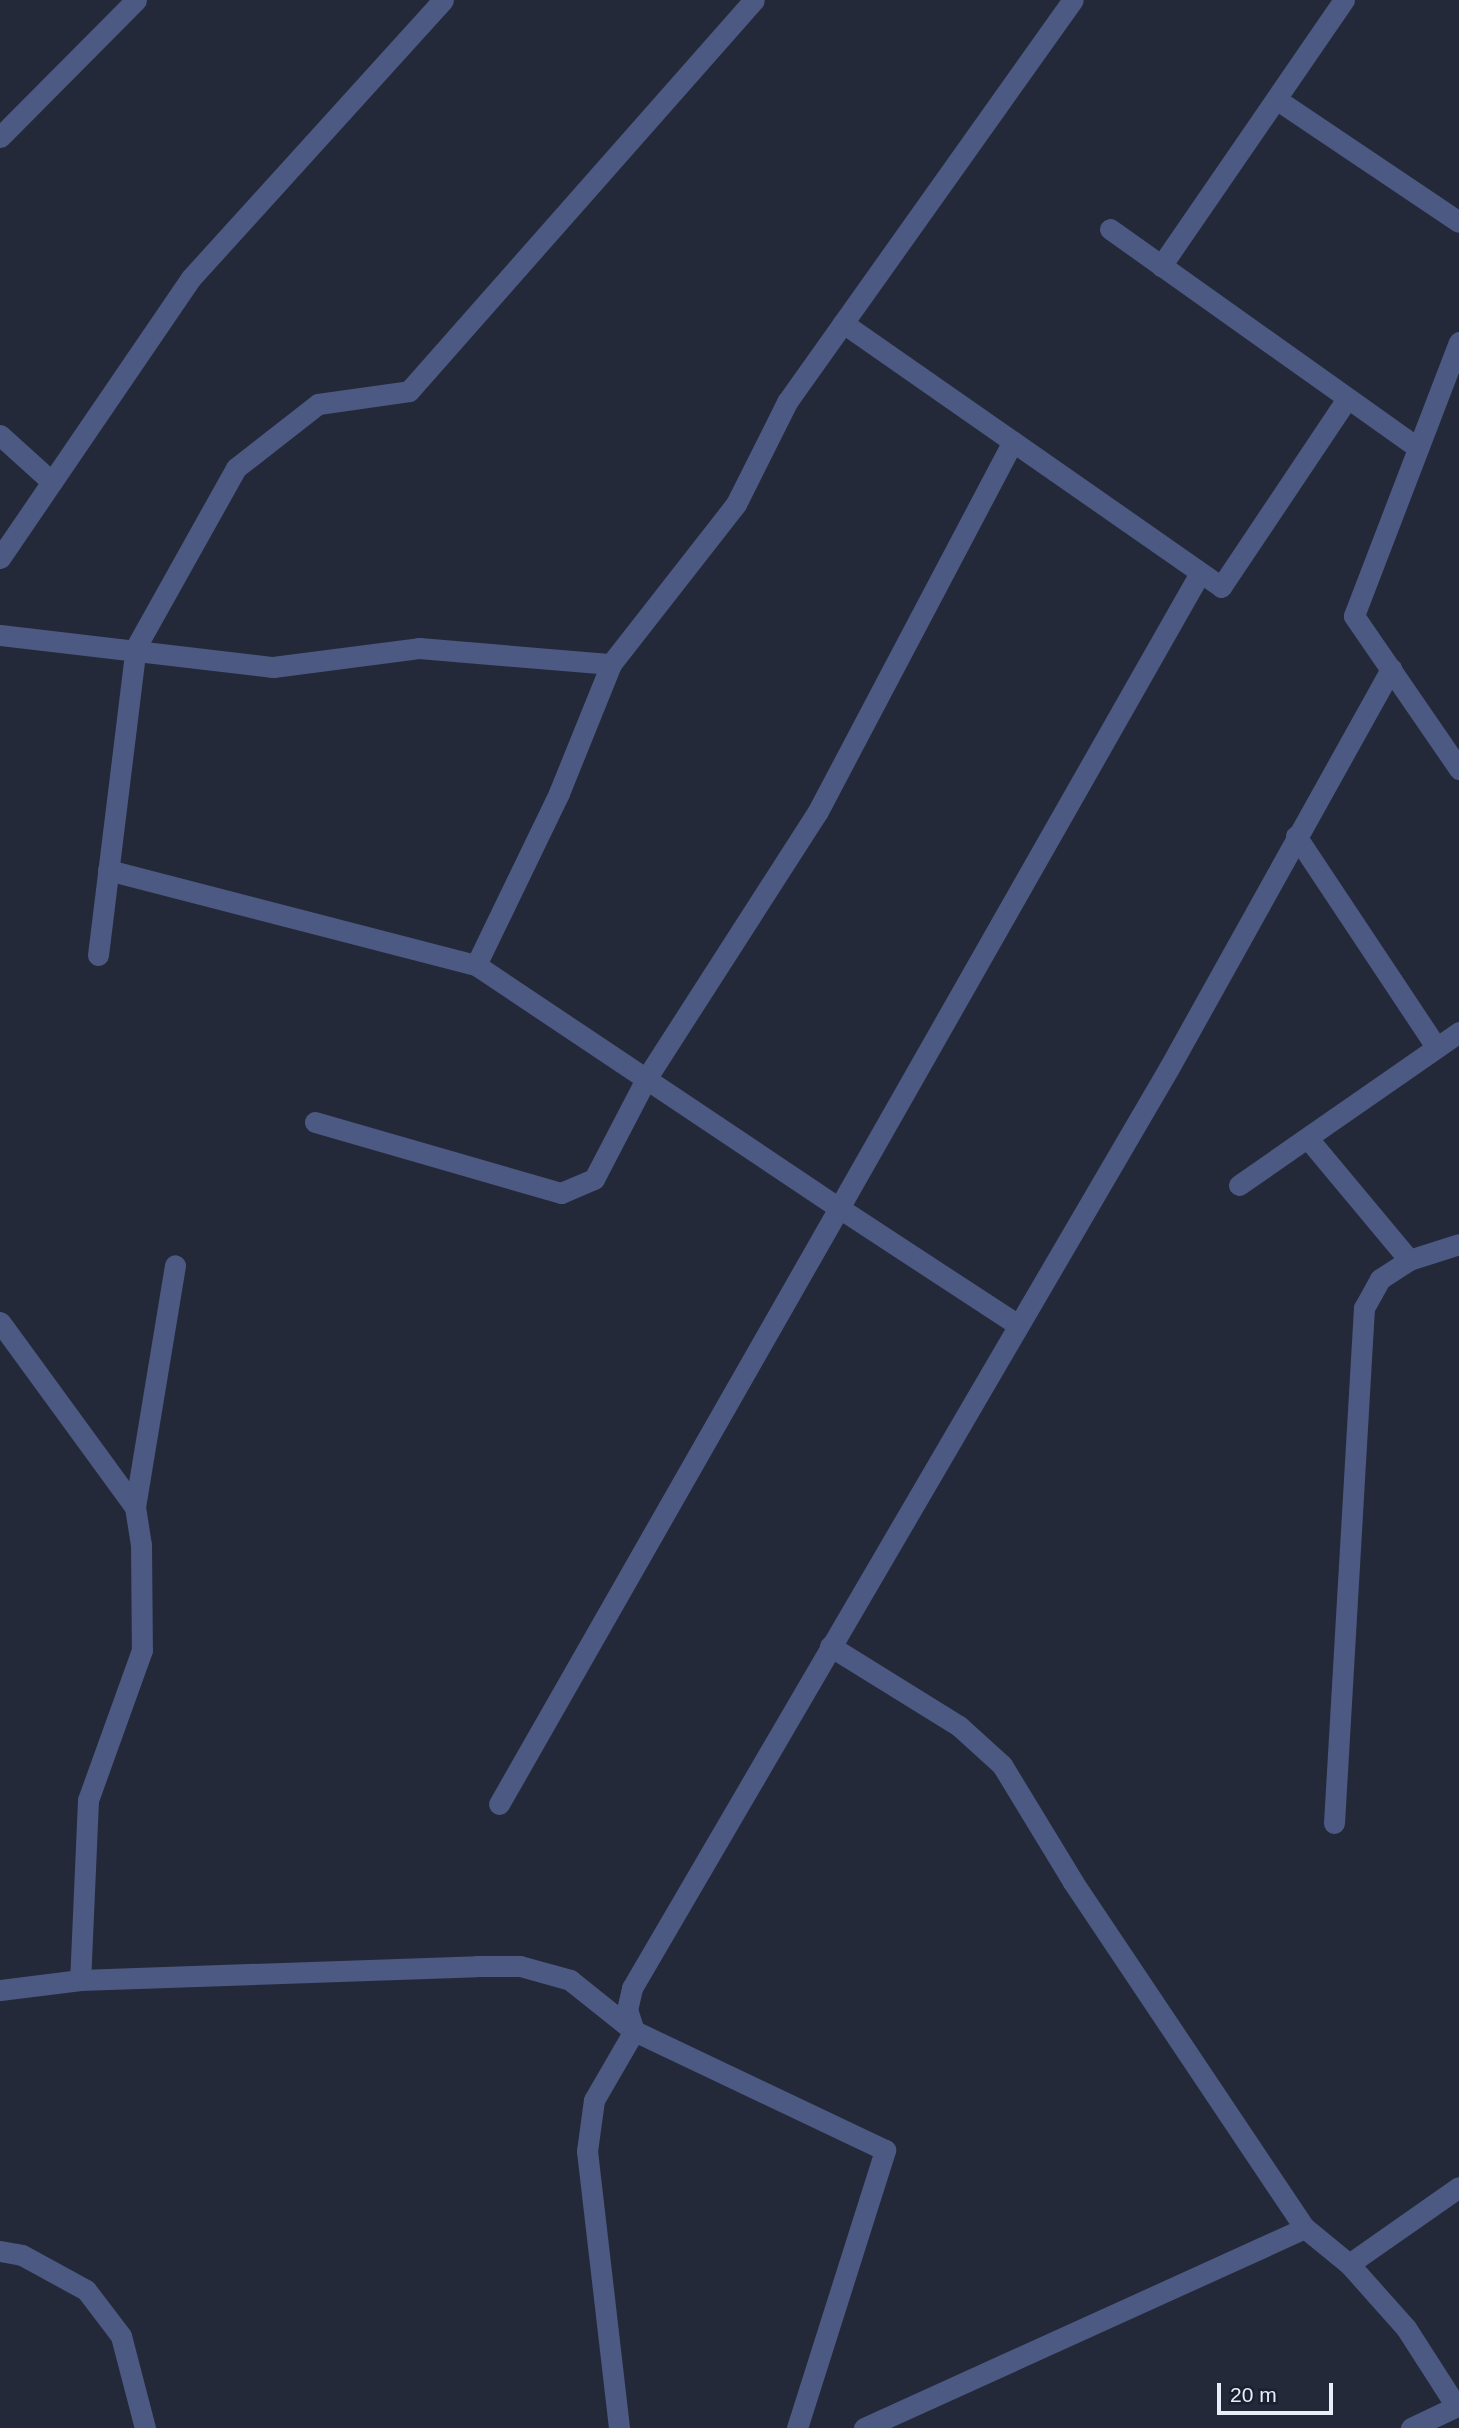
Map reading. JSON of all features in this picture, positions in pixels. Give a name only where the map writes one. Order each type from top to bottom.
[{"type":"street","points":[[0,137],[136,0]]},
{"type":"street","points":[[0,558],[191,278],[443,0]]},
{"type":"street","points":[[98,955],[136,647],[236,468],[318,404],[409,391],[754,0]]},
{"type":"street","points":[[476,965],[559,793],[611,664],[736,505],[787,402],[1073,0]]},
{"type":"street","points":[[1161,266],[1344,0]]},
{"type":"street","points":[[1276,99],[1459,222]]},
{"type":"street","points":[[1110,229],[1418,448]]},
{"type":"street","points":[[843,323],[1221,587],[1347,399]]},
{"type":"street","points":[[1457,355],[1418,448],[1354,616],[1459,769]]},
{"type":"street","points":[[0,435],[51,482]]},
{"type":"street","points":[[316,1122],[561,1193],[575,1192],[594,1179],[646,1079],[817,813],[1013,442]]},
{"type":"street","points":[[499,1804],[1200,573]]},
{"type":"street","points":[[0,635],[136,647],[273,667],[419,648],[611,664]]},
{"type":"street","points":[[619,2428],[587,2151],[594,2100],[634,2031],[627,2010],[632,1989],[1018,1325],[1391,669]]},
{"type":"street","points":[[1296,836],[1436,1047]]},
{"type":"street","points":[[108,870],[476,965],[1018,1325]]},
{"type":"street","points":[[1239,1185],[1310,1141],[1459,1032]]},
{"type":"street","points":[[1310,1141],[1409,1260]]},
{"type":"street","points":[[1335,1823],[1364,1308],[1380,1279],[1409,1260],[1459,1244]]},
{"type":"street","points":[[80,1980],[88,1800],[142,1650],[135,1507],[176,1265]]},
{"type":"street","points":[[0,1322],[135,1507]]},
{"type":"street","points":[[830,1646],[958,1726],[1002,1765],[1073,1882],[1305,2228],[1349,2264],[1406,2328],[1457,2405],[1411,2428]]},
{"type":"street","points":[[0,1990],[80,1980],[520,1966],[570,1980],[634,2031],[885,2150],[797,2428]]},
{"type":"street","points":[[1349,2264],[1459,2187]]},
{"type":"street","points":[[864,2428],[1305,2228]]},
{"type":"street","points":[[0,2250],[86,2290],[121,2336],[145,2428]]}]
